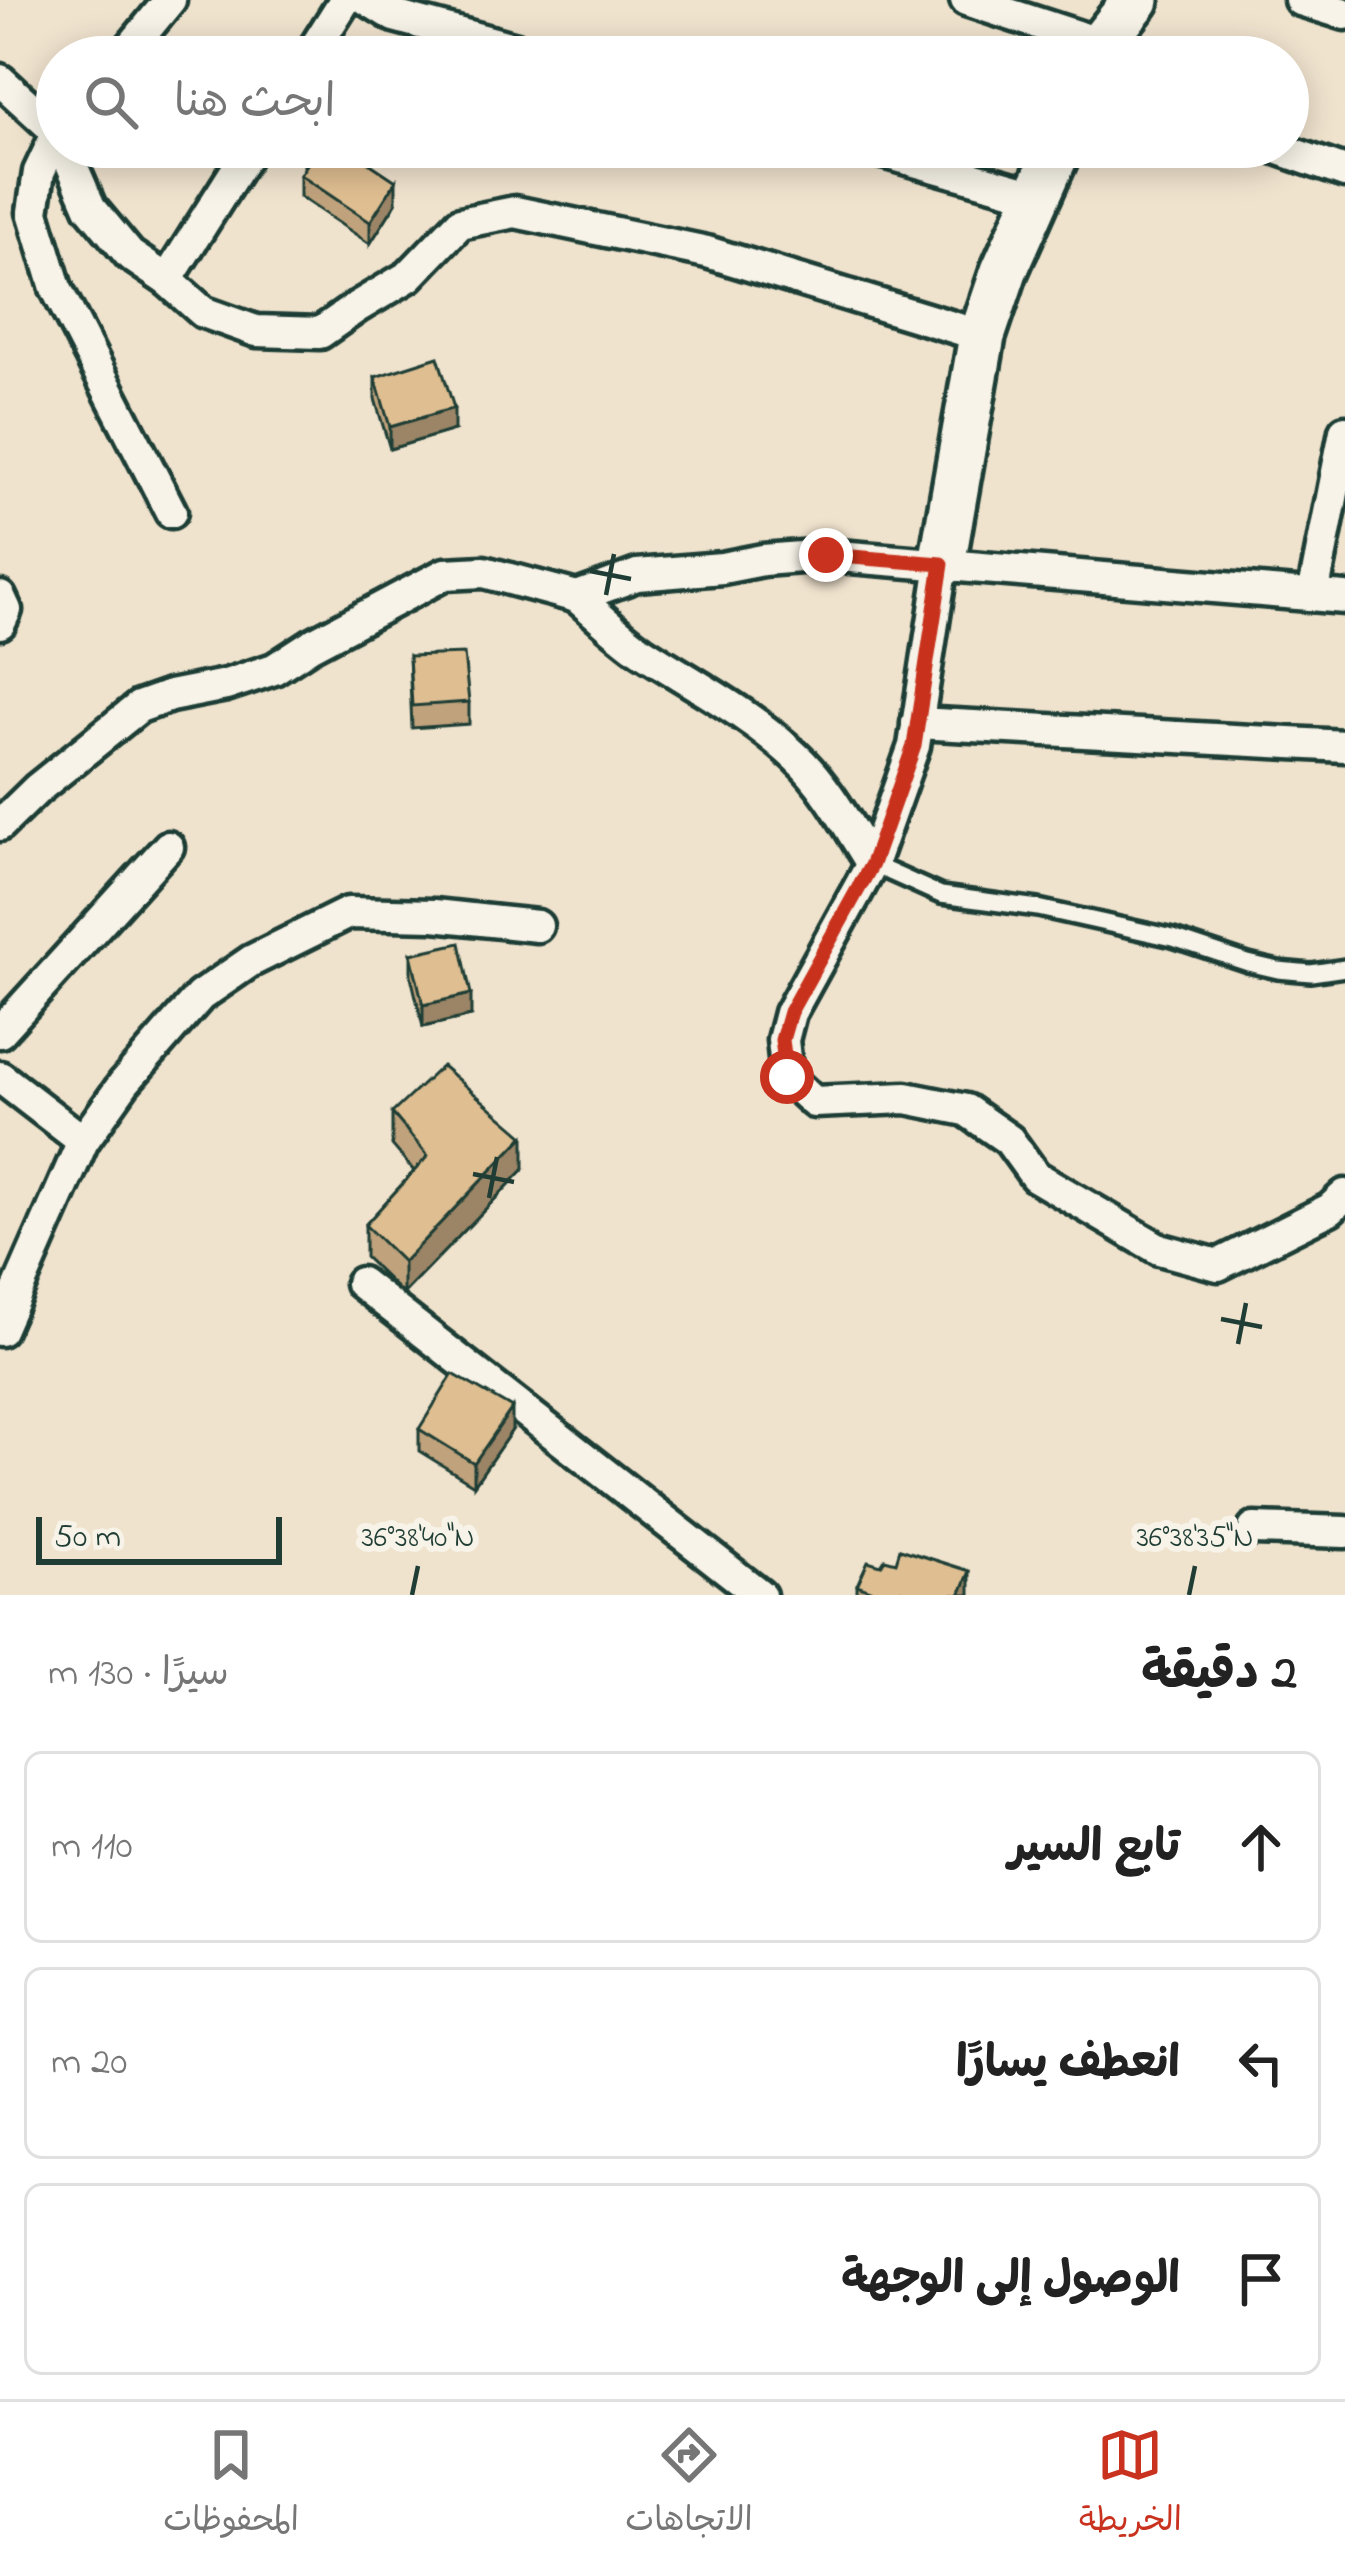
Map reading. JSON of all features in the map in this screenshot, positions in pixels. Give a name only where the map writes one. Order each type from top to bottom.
[{"type":"street","points":[[322,36],[345,0]]},
{"type":"street","points":[[368,0],[394,16],[468,36]]},
{"type":"street","points":[[966,0],[1063,36]]},
{"type":"street","points":[[1115,36],[1136,0]]},
{"type":"street","points":[[1300,0],[1345,14]]},
{"type":"street","points":[[137,36],[161,3]]},
{"type":"street","points":[[0,80],[36,113]]},
{"type":"street","points":[[1309,159],[1345,172]]},
{"type":"street","points":[[41,168],[33,212],[56,288],[172,512]]},
{"type":"street","points":[[73,168],[90,207],[130,255],[203,312],[256,331],[320,334],[409,276],[460,223],[515,212],[707,252],[982,337]]},
{"type":"street","points":[[167,280],[238,168]]},
{"type":"street","points":[[940,168],[1040,196]]},
{"type":"street","points":[[1051,168],[1004,271],[982,337],[914,746],[872,864],[790,1012],[782,1040],[787,1077],[814,1102],[906,1098],[967,1109],[1009,1140],[1035,1176],[1159,1249],[1218,1265],[1330,1209],[1345,1195]]},
{"type":"street","points":[[1313,595],[1345,431]]},
{"type":"street","points":[[577,597],[638,575],[826,555],[1345,598]]},
{"type":"street","points":[[0,825],[139,707],[274,669],[445,574],[484,572],[577,597],[640,650],[706,690],[798,758],[829,796],[872,864]]},
{"type":"street","points":[[0,597],[6,610],[0,623]]},
{"type":"street","points":[[917,723],[1345,746]]},
{"type":"street","points":[[0,1032],[168,847]]},
{"type":"street","points":[[0,1330],[83,1141],[124,1083],[200,996],[251,962],[347,913],[434,915],[537,926]]},
{"type":"street","points":[[0,1077],[83,1141]]},
{"type":"street","points":[[361,1282],[760,1595]]},
{"type":"street","points":[[1253,1529],[1345,1532]]},
{"type":"lane","points":[[872,864],[941,895],[1038,908],[1173,938],[1248,963],[1311,973],[1345,968]]},
{"type":"building","points":[[305,168],[376,168],[396,181],[370,222],[300,175]]},
{"type":"building","points":[[438,357],[454,408],[390,427],[375,377]]},
{"type":"building","points":[[464,654],[469,702],[412,706],[409,656]]},
{"type":"building","points":[[460,943],[471,994],[423,1005],[411,954]]},
{"type":"building","points":[[442,1066],[524,1136],[403,1262],[365,1225],[428,1156],[392,1113]]},
{"type":"building","points":[[453,1374],[512,1408],[474,1463],[419,1429]]},
{"type":"building","points":[[900,1549],[970,1571],[960,1595],[902,1591],[884,1595],[857,1585],[868,1561],[896,1562]]},
{"type":"route","points":[[787,1077],[782,1040],[790,1012],[872,864],[914,746],[942,564],[826,555]]}]
